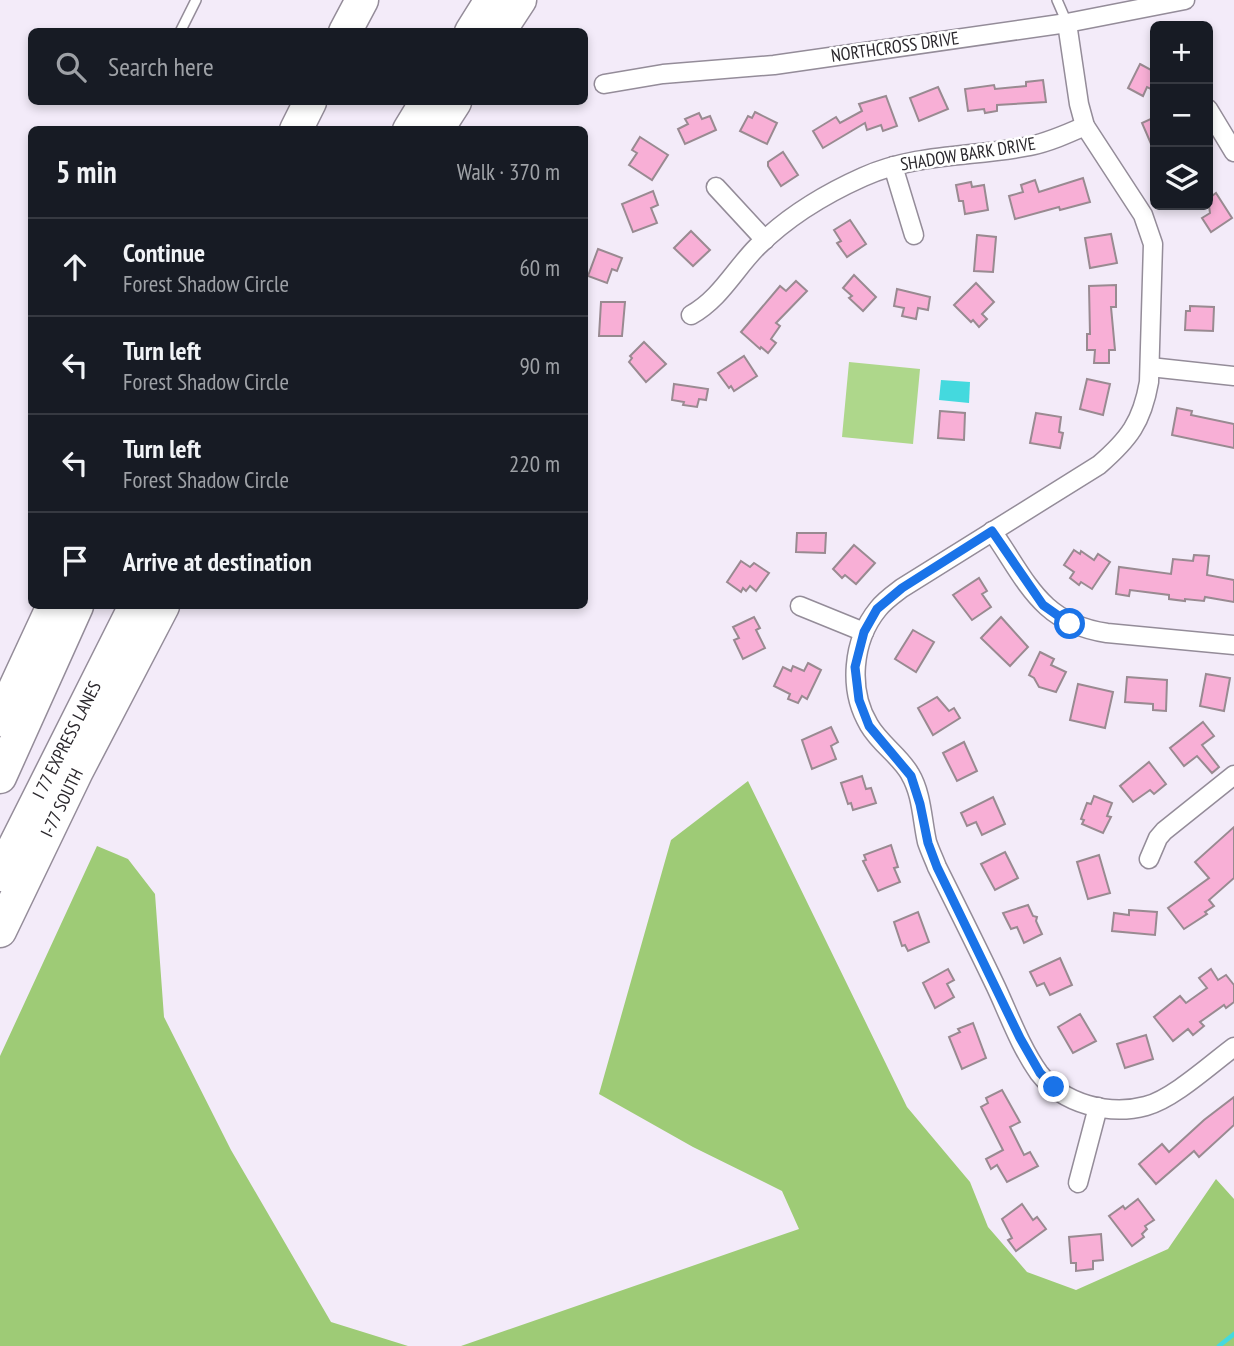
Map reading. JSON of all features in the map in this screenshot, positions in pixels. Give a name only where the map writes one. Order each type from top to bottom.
[{"type":"highway","points":[[326,28],[340,0]]},
{"type":"highway","points":[[347,28],[362,0]]},
{"type":"highway","points":[[474,28],[491,0]]},
{"type":"highway","points":[[502,28],[520,0]]},
{"type":"highway","points":[[278,126],[288,105]]},
{"type":"highway","points":[[298,126],[308,105]]},
{"type":"highway","points":[[411,126],[424,105]]},
{"type":"highway","points":[[440,126],[453,105]]},
{"type":"highway","points":[[0,720],[52,609]]},
{"type":"highway","points":[[0,776],[76,609]]},
{"type":"highway","name":"I 77 EXPRESS LANES","points":[[4,866],[133,609]]},
{"type":"highway","points":[[4,866],[125,676],[161,609]]},
{"type":"highway","name":"I-77 SOUTH","points":[[0,930],[125,676]]},
{"type":"street","name":"NORTHCROSS DRIVE","points":[[604,84],[663,74],[774,65],[1067,23],[1185,0]]},
{"type":"street","points":[[1067,23],[1079,104],[1085,126],[1143,215],[1153,244],[1150,367],[1146,401],[1131,433],[1122,445],[1098,465],[992,531],[888,599],[877,609],[864,632],[855,667],[856,687],[869,726],[911,776],[937,867],[1020,1038],[1040,1073],[1054,1087],[1085,1105],[1130,1109],[1147,1106],[1163,1099],[1234,1047]]},
{"type":"street","points":[[1213,117],[1234,152]]},
{"type":"street","name":"SHADOW BARK DRIVE","points":[[691,315],[709,303],[765,240],[822,198],[865,176],[922,159],[1051,141],[1085,126]]},
{"type":"street","points":[[893,166],[914,235]]},
{"type":"street","points":[[716,187],[765,240]]},
{"type":"street","points":[[1150,367],[1234,376]]},
{"type":"street","points":[[992,531],[1043,605],[1070,624],[1107,633],[1234,645]]},
{"type":"street","points":[[800,606],[864,632]]},
{"type":"street","points":[[1149,859],[1157,838],[1164,831],[1234,775]]},
{"type":"street","points":[[1078,1183],[1098,1107]]},
{"type":"lane","points":[[182,28],[196,0]]},
{"type":"lane","points":[[1057,0],[1067,23]]},
{"type":"green space","points":[[849,362],[920,369],[913,444],[842,437]]},
{"type":"green space","points":[[748,781],[907,1107],[970,1182],[988,1227],[1027,1272],[1076,1290],[1168,1249],[1216,1179],[1234,1199],[1234,1346],[461,1346],[799,1229],[782,1191],[693,1147],[599,1094],[671,840]]},
{"type":"green space","points":[[97,846],[128,859],[155,894],[164,1017],[231,1150],[331,1322],[408,1346],[0,1346],[0,1056]]},
{"type":"water","points":[[941,380],[970,382],[969,403],[939,400]]},
{"type":"building","points":[[1140,64],[1150,69],[1150,88],[1147,87],[1143,96],[1128,88]]},
{"type":"building","points":[[1043,80],[1046,102],[997,105],[997,111],[985,113],[984,109],[968,111],[965,89],[994,85],[995,89],[1026,86],[1026,82]]},
{"type":"building","points":[[938,87],[948,109],[919,121],[910,98]]},
{"type":"building","points":[[886,96],[897,126],[883,131],[881,125],[867,130],[865,123],[823,148],[813,131],[836,117],[840,123],[862,111],[859,104]]},
{"type":"building","points":[[755,112],[777,123],[767,144],[740,131],[748,116],[752,118]]},
{"type":"building","points":[[699,113],[702,119],[710,116],[716,130],[685,144],[678,129],[688,124],[685,119]]},
{"type":"building","points":[[1150,119],[1150,141],[1142,123]]},
{"type":"building","points":[[640,137],[668,155],[652,180],[629,165],[637,153],[632,150]]},
{"type":"building","points":[[783,152],[798,175],[781,186],[768,162]]},
{"type":"building","points":[[1083,178],[1090,202],[1015,219],[1009,196],[1023,192],[1021,185],[1035,180],[1039,192]]},
{"type":"building","points":[[971,182],[972,187],[984,185],[988,210],[965,214],[956,185]]},
{"type":"building","points":[[653,191],[658,205],[651,208],[657,223],[633,232],[622,204]]},
{"type":"building","points":[[1216,193],[1232,218],[1211,232],[1202,218],[1213,210],[1213,195]]},
{"type":"building","points":[[850,220],[866,244],[847,257],[837,243],[841,241],[834,230]]},
{"type":"building","points":[[691,231],[710,250],[693,266],[674,248]]},
{"type":"building","points":[[1111,234],[1117,263],[1090,268],[1085,238]]},
{"type":"building","points":[[977,235],[996,237],[993,272],[974,271]]},
{"type":"building","points":[[598,249],[622,258],[617,271],[612,269],[607,283],[588,276]]},
{"type":"building","points":[[854,275],[876,297],[863,311],[843,288]]},
{"type":"building","points":[[796,281],[807,291],[776,323],[780,326],[771,339],[776,343],[768,353],[741,332],[780,286],[786,291]]},
{"type":"building","points":[[976,283],[994,302],[982,314],[987,319],[979,327],[954,305]]},
{"type":"building","points":[[1116,285],[1116,307],[1111,307],[1115,350],[1109,350],[1109,363],[1094,363],[1095,350],[1087,350],[1087,334],[1090,334],[1089,286]]},
{"type":"building","points":[[897,289],[930,297],[928,310],[918,308],[916,319],[902,316],[904,308],[894,306]]},
{"type":"building","points":[[601,302],[625,302],[622,336],[599,336]]},
{"type":"building","points":[[1190,306],[1214,307],[1213,331],[1185,330],[1186,311],[1190,311]]},
{"type":"building","points":[[644,342],[666,364],[646,382],[629,362],[632,358],[630,356]]},
{"type":"building","points":[[744,356],[757,376],[734,391],[718,373]]},
{"type":"building","points":[[1087,379],[1110,384],[1103,415],[1080,409]]},
{"type":"building","points":[[674,384],[708,389],[706,400],[699,399],[697,407],[672,400]]},
{"type":"building","points":[[1177,408],[1192,411],[1191,415],[1234,424],[1234,448],[1172,435]]},
{"type":"building","points":[[940,411],[965,413],[964,440],[938,438]]},
{"type":"building","points":[[1036,413],[1061,417],[1059,432],[1063,433],[1060,448],[1030,443]]},
{"type":"building","points":[[797,533],[826,533],[825,553],[796,552]]},
{"type":"building","points":[[854,545],[875,563],[856,584],[845,575],[842,578],[833,569]]},
{"type":"building","points":[[1074,550],[1080,554],[1081,551],[1094,560],[1098,554],[1110,562],[1092,589],[1081,582],[1079,585],[1070,578],[1074,572],[1064,565]]},
{"type":"building","points":[[1194,555],[1209,556],[1207,575],[1234,580],[1234,602],[1205,597],[1204,601],[1185,601],[1169,599],[1169,595],[1130,590],[1129,596],[1116,594],[1119,567],[1171,574],[1173,559],[1193,561]]},
{"type":"building","points":[[741,561],[750,567],[754,563],[769,573],[756,591],[750,586],[746,591],[743,588],[741,592],[727,582]]},
{"type":"building","points":[[979,578],[987,591],[982,594],[991,607],[972,620],[953,595]]},
{"type":"building","points":[[754,617],[760,628],[756,630],[765,648],[743,659],[734,640],[739,638],[733,627]]},
{"type":"building","points":[[1001,617],[1028,647],[1010,666],[981,638]]},
{"type":"building","points":[[913,630],[934,642],[916,672],[895,659]]},
{"type":"building","points":[[1040,652],[1054,659],[1051,665],[1066,672],[1056,692],[1039,687],[1029,675]]},
{"type":"building","points":[[808,663],[821,670],[807,699],[802,696],[798,703],[788,699],[790,694],[774,686],[783,667],[791,671],[793,666],[804,671]]},
{"type":"building","points":[[1206,674],[1230,678],[1224,711],[1200,706]]},
{"type":"building","points":[[1127,677],[1167,680],[1166,711],[1153,710],[1153,704],[1125,702]]},
{"type":"building","points":[[1078,684],[1113,692],[1105,728],[1070,720]]},
{"type":"building","points":[[937,697],[949,711],[954,708],[960,718],[933,735],[918,708]]},
{"type":"building","points":[[1203,722],[1214,736],[1202,745],[1219,767],[1212,773],[1197,756],[1184,766],[1170,748]]},
{"type":"building","points":[[831,727],[838,742],[831,746],[836,759],[812,769],[802,740]]},
{"type":"building","points":[[964,742],[977,771],[957,781],[943,753]]},
{"type":"building","points":[[1149,762],[1166,784],[1154,794],[1150,790],[1133,802],[1120,786]]},
{"type":"building","points":[[862,776],[866,789],[871,788],[876,803],[853,810],[851,803],[848,804],[841,783]]},
{"type":"building","points":[[1094,796],[1112,803],[1107,816],[1111,817],[1103,833],[1082,824],[1084,820],[1081,819],[1087,803],[1091,804]]},
{"type":"building","points":[[993,797],[1005,824],[982,835],[976,822],[967,826],[961,813]]},
{"type":"building","points":[[1234,827],[1234,878],[1209,900],[1214,906],[1205,912],[1207,914],[1184,929],[1168,908],[1209,878],[1195,862]]},
{"type":"building","points":[[891,845],[898,867],[894,868],[900,882],[878,891],[863,861],[866,860],[864,855]]},
{"type":"building","points":[[1005,852],[1018,878],[995,890],[981,864]]},
{"type":"building","points":[[1099,855],[1110,893],[1088,899],[1077,862]]},
{"type":"building","points":[[1028,905],[1033,916],[1037,917],[1042,934],[1024,943],[1017,927],[1011,929],[1003,913]]},
{"type":"building","points":[[1129,910],[1157,912],[1155,935],[1112,931],[1114,913],[1129,915]]},
{"type":"building","points":[[918,912],[929,942],[908,951],[905,945],[902,946],[894,922]]},
{"type":"building","points":[[1060,958],[1072,985],[1050,995],[1044,983],[1037,986],[1030,972]]},
{"type":"building","points":[[948,969],[954,980],[947,984],[954,997],[935,1008],[923,983]]},
{"type":"building","points":[[1211,969],[1218,980],[1226,975],[1234,985],[1234,1002],[1226,1008],[1224,1005],[1200,1022],[1204,1026],[1193,1035],[1188,1029],[1173,1041],[1154,1017],[1180,996],[1186,1003],[1207,988],[1199,978]]},
{"type":"building","points":[[1080,1014],[1096,1041],[1073,1053],[1058,1027]]},
{"type":"building","points":[[973,1023],[986,1058],[962,1069],[949,1037],[960,1032],[958,1029]]},
{"type":"building","points":[[1146,1035],[1153,1059],[1125,1068],[1117,1044]]},
{"type":"building","points":[[1002,1090],[1020,1122],[1010,1127],[1024,1155],[1030,1152],[1038,1166],[1007,1182],[997,1165],[991,1169],[986,1159],[1003,1150],[981,1107],[988,1103],[986,1098]]},
{"type":"building","points":[[1234,1097],[1234,1125],[1199,1157],[1194,1151],[1156,1184],[1139,1164],[1162,1144],[1169,1152]]},
{"type":"building","points":[[1138,1199],[1154,1220],[1145,1226],[1147,1229],[1142,1234],[1144,1237],[1132,1246],[1109,1216]]},
{"type":"building","points":[[1022,1204],[1033,1220],[1037,1217],[1046,1229],[1016,1251],[1008,1240],[1012,1238],[1002,1219]]},
{"type":"building","points":[[1101,1234],[1103,1260],[1093,1261],[1093,1269],[1076,1271],[1076,1263],[1071,1263],[1069,1237]]},
{"type":"waterway","points":[[1219,1346],[1234,1334]]},
{"type":"route","points":[[1054,1087],[1040,1073],[1020,1038],[937,867],[911,776],[869,726],[859,700],[855,667],[864,632],[877,609],[902,588],[992,531],[1043,605],[1070,624]]}]
